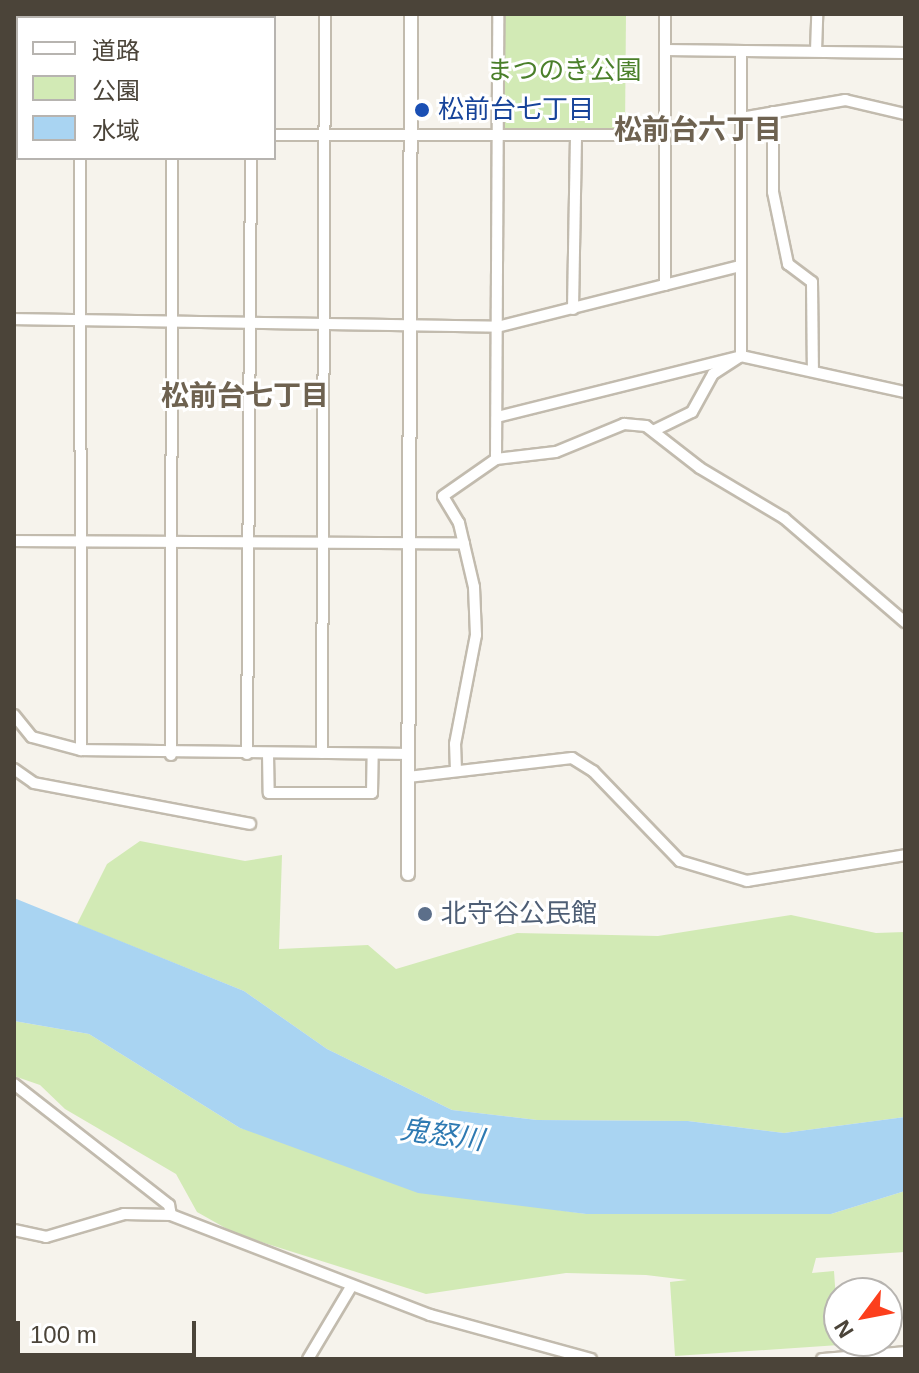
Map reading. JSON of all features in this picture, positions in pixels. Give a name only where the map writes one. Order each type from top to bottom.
[{"type":"street","points":[[322,753],[325,14]]},
{"type":"street","points":[[408,874],[411,14]]},
{"type":"street","points":[[496,459],[498,14]]},
{"type":"street","points":[[665,14],[665,285]]},
{"type":"street","points":[[816,51],[817,14]]},
{"type":"street","points":[[665,50],[905,53]]},
{"type":"street","points":[[741,51],[741,356]]},
{"type":"street","points":[[741,118],[845,100],[905,114]]},
{"type":"street","points":[[773,112],[773,192],[788,264],[812,282],[813,371]]},
{"type":"street","points":[[276,135],[666,135]]},
{"type":"street","points":[[573,309],[576,135]]},
{"type":"street","points":[[80,160],[81,750]]},
{"type":"street","points":[[171,755],[172,160]]},
{"type":"street","points":[[247,754],[251,160]]},
{"type":"street","points":[[14,319],[497,327],[740,266]]},
{"type":"street","points":[[655,430],[692,412],[713,374],[741,356]]},
{"type":"street","points":[[497,417],[741,356],[905,392]]},
{"type":"street","points":[[456,771],[455,744],[476,635],[474,587],[464,543],[443,496],[496,459],[556,452],[624,424],[655,430],[700,468],[784,518],[905,622]]},
{"type":"street","points":[[14,541],[464,543]]},
{"type":"street","points":[[14,715],[32,737],[81,750],[171,755],[408,754]]},
{"type":"street","points":[[268,754],[269,793],[372,793],[373,754]]},
{"type":"street","points":[[408,777],[543,757],[583,762],[680,861],[747,881],[905,855]]},
{"type":"street","points":[[14,769],[34,783],[250,824]]},
{"type":"street","points":[[14,1084],[169,1205],[171,1215]]},
{"type":"street","points":[[15,1233],[46,1237],[124,1214],[171,1215],[430,1315],[591,1359]]},
{"type":"street","points":[[308,1359],[351,1287]]},
{"type":"street","points":[[822,1359],[905,1352]]},
{"type":"green space","name":"まつのき公園","points":[[502,14],[626,14],[625,128],[503,128]]},
{"type":"green space","points":[[140,841],[245,861],[282,855],[279,949],[368,945],[396,969],[517,933],[658,936],[791,915],[876,933],[905,932],[905,1117],[784,1133],[688,1121],[537,1120],[452,1110],[327,1049],[244,991],[77,924],[107,864]]},
{"type":"green space","points":[[14,1021],[89,1034],[240,1128],[531,1206],[586,1214],[831,1214],[905,1191],[905,1252],[816,1258],[812,1273],[834,1271],[834,1277],[823,1277],[823,1346],[675,1356],[670,1282],[687,1280],[646,1275],[566,1273],[426,1294],[236,1234],[197,1212],[176,1174],[65,1109],[40,1085],[14,1076]]},
{"type":"water","name":"鬼怒川","points":[[14,898],[244,991],[327,1049],[452,1110],[537,1120],[688,1121],[784,1133],[905,1117],[905,1191],[831,1214],[586,1214],[418,1193],[240,1128],[89,1034],[14,1021]]},
{"type":"place","name":"松前台七丁目","points":[[422,110]]},
{"type":"place","name":"北守谷公民館","points":[[425,914]]},
{"type":"district","name":"松前台六丁目","points":[[698,130]]},
{"type":"district","name":"松前台七丁目","points":[[245,396]]}]
